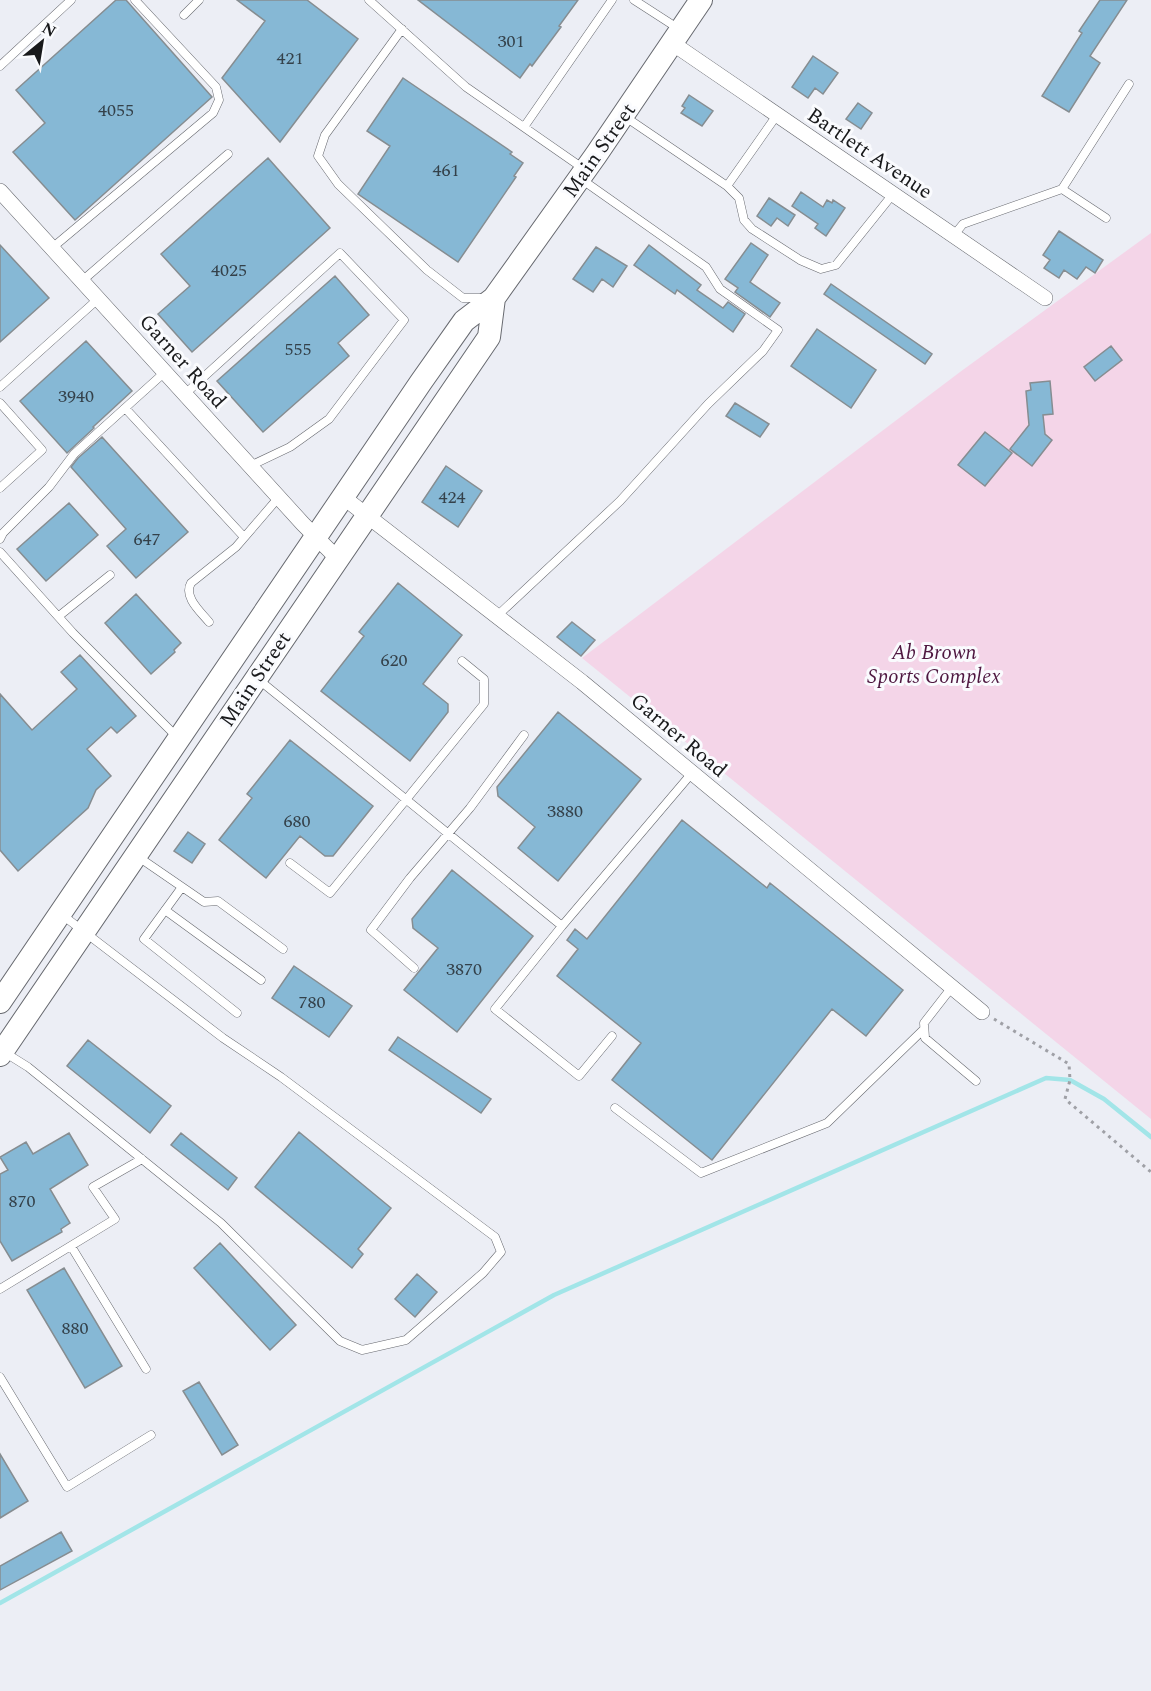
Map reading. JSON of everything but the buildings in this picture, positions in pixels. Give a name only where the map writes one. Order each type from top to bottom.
[{"type":"main road","name":"Main Street","points":[[0,1002],[464,321],[494,298],[583,174],[701,0]]},
{"type":"main road","name":"Main Street","points":[[1,1052],[489,337],[494,298]]},
{"type":"street","name":"Bartlett Avenue","points":[[676,36],[777,115],[1045,298]]},
{"type":"street","name":"Garner Road","points":[[0,191],[316,538],[337,558]]},
{"type":"street","name":"Garner Road","points":[[343,497],[582,682],[982,1012]]},
{"type":"lane","points":[[0,66],[71,0]]},
{"type":"lane","points":[[52,248],[213,112],[219,100],[216,87],[135,0]]},
{"type":"lane","points":[[184,15],[199,0]]},
{"type":"lane","points":[[369,0],[466,87],[524,127],[706,267],[720,289],[778,330],[763,351],[708,404],[620,501],[497,616]]},
{"type":"lane","points":[[524,127],[612,0]]},
{"type":"lane","points":[[634,0],[676,36]]},
{"type":"lane","points":[[402,29],[325,135],[318,156],[338,184],[427,270],[463,298],[494,298]]},
{"type":"lane","points":[[954,235],[963,224],[1062,189],[1129,84]]},
{"type":"lane","points":[[623,115],[727,186],[739,198],[744,220],[752,229],[800,260],[821,269],[836,265],[893,194]]},
{"type":"lane","points":[[727,186],[777,115]]},
{"type":"lane","points":[[82,281],[228,154]]},
{"type":"lane","points":[[1062,189],[1106,218]]},
{"type":"lane","points":[[185,394],[340,253],[404,320],[329,419],[291,447],[250,466]]},
{"type":"lane","points":[[0,387],[98,299]]},
{"type":"lane","points":[[0,539],[3,533],[49,487],[74,454],[165,372]]},
{"type":"lane","points":[[0,403],[42,450],[0,488]]},
{"type":"lane","points":[[125,408],[244,537]]},
{"type":"lane","points":[[209,622],[188,594],[188,588],[191,583],[236,547],[279,497]]},
{"type":"lane","points":[[0,552],[179,740]]},
{"type":"lane","points":[[59,616],[110,575]]},
{"type":"lane","points":[[290,863],[330,893],[484,704],[484,679],[462,661]]},
{"type":"lane","points":[[256,678],[562,926]]},
{"type":"lane","points":[[414,968],[371,930],[447,833],[470,808],[524,735]]},
{"type":"lane","points":[[612,1036],[579,1076],[495,1009],[692,772]]},
{"type":"lane","points":[[136,855],[204,902],[218,901],[284,949]]},
{"type":"lane","points":[[182,887],[144,939],[237,1013]]},
{"type":"lane","points":[[165,909],[261,980]]},
{"type":"lane","points":[[1,1052],[28,1067],[221,1223],[340,1341],[362,1350],[406,1340],[483,1273],[501,1252],[495,1237],[281,1077],[223,1038],[61,913]]},
{"type":"lane","points":[[952,987],[924,1023],[925,1038],[976,1081]]},
{"type":"lane","points":[[615,1108],[701,1173],[827,1123],[923,1030]]},
{"type":"lane","points":[[0,1289],[115,1219],[93,1187],[142,1159]]},
{"type":"lane","points":[[71,1246],[146,1369]]},
{"type":"lane","points":[[0,1377],[67,1487],[151,1435]]},
{"type":"path","points":[[982,1012],[1069,1064],[1070,1080],[1065,1099],[1151,1172]]},
{"type":"green space","name":"Ab Brown Sports Complex","points":[[1151,233],[1151,1119],[582,658],[960,372]]},
{"type":"waterway","points":[[0,1603],[554,1295],[1046,1078],[1070,1080],[1104,1099],[1151,1137]]}]
